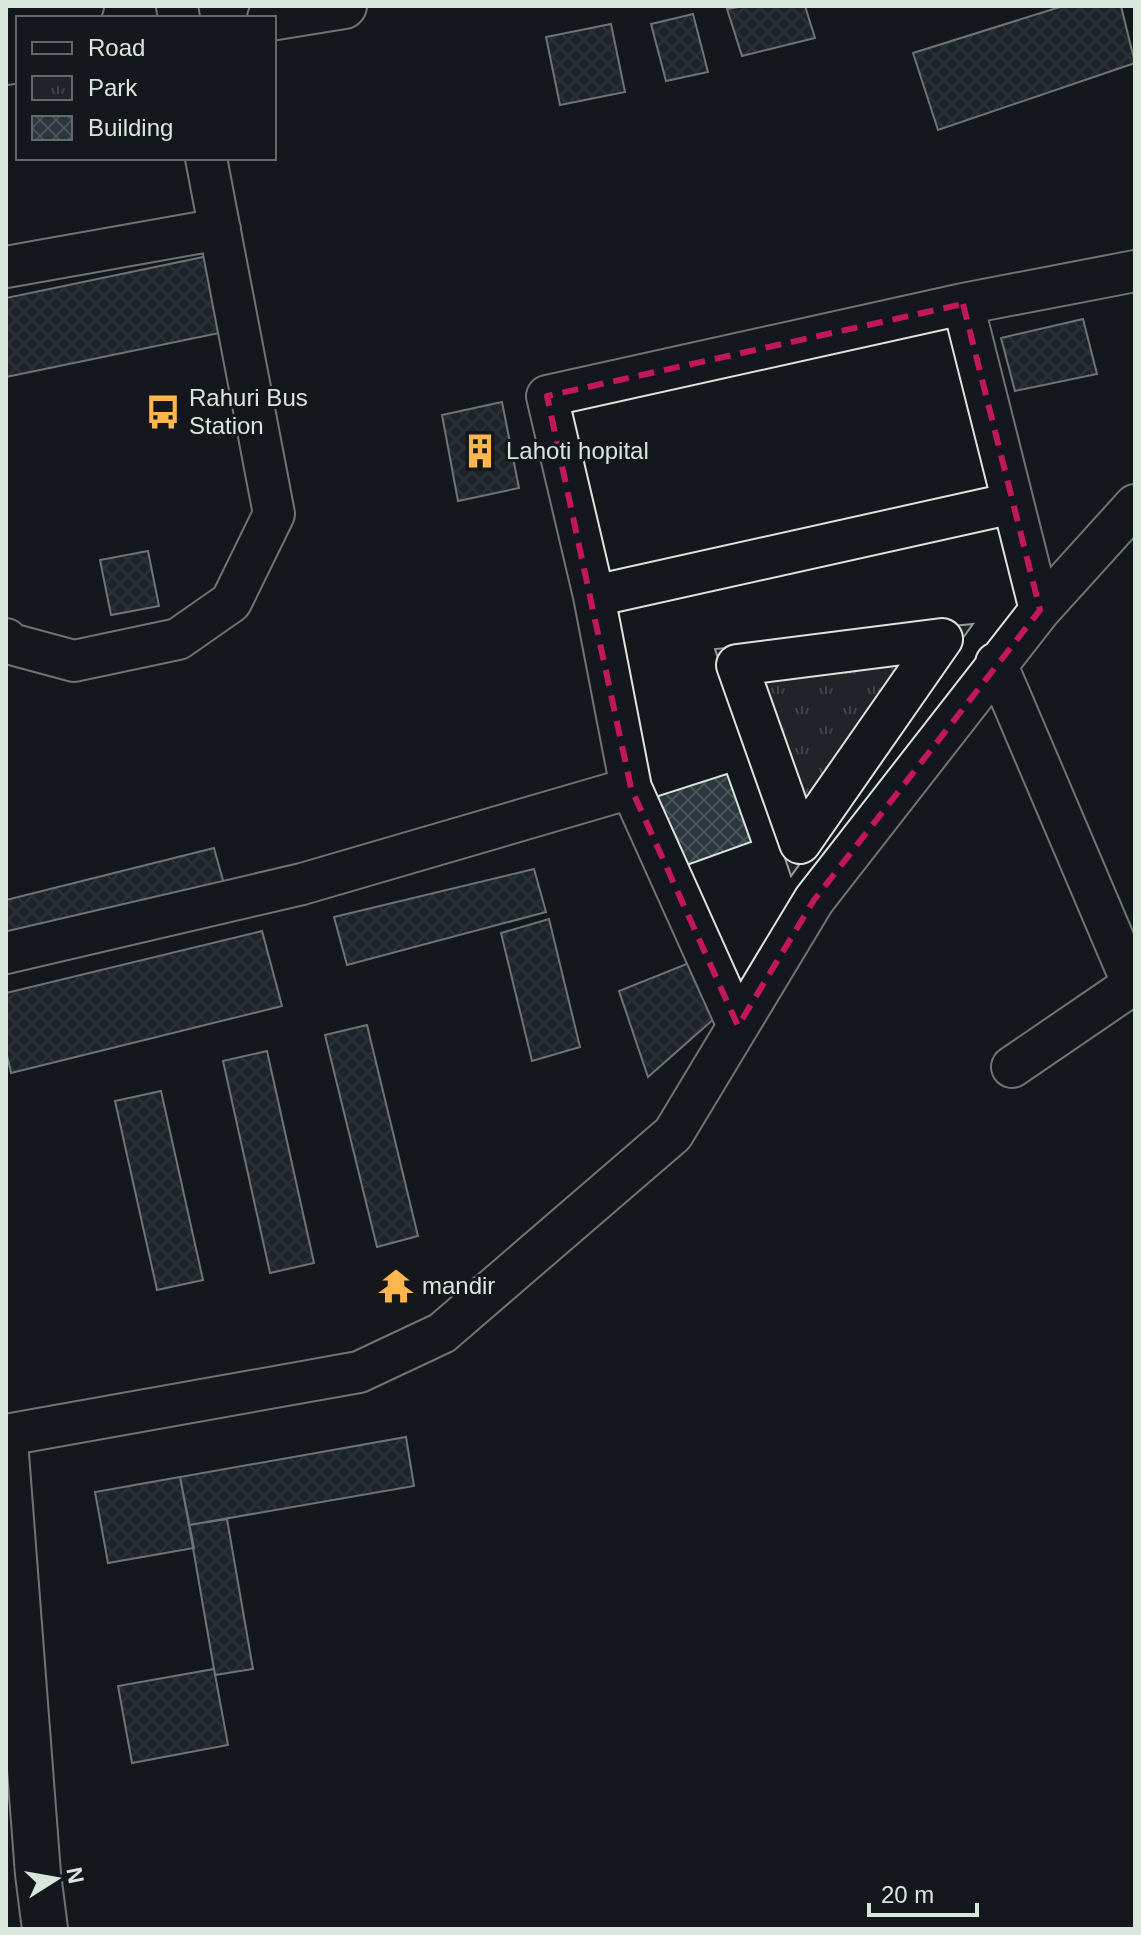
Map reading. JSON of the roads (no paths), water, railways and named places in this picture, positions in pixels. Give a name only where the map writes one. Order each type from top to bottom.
[{"type":"main road","points":[[18,16],[81,6]]},
{"type":"main road","points":[[276,17],[344,6]]},
{"type":"main road","points":[[6,1454],[15,1688],[45,1929]]},
{"type":"street","points":[[6,639],[11,644],[74,661],[178,639],[231,602],[274,514],[206,160]]},
{"type":"street","points":[[6,267],[220,229]]},
{"type":"street","points":[[738,1026],[631,788],[594,596],[547,396],[963,304],[1135,271]]},
{"type":"street","points":[[963,304],[1040,610]]},
{"type":"street","points":[[594,596],[1013,503]]},
{"type":"street","points":[[6,1435],[359,1372],[442,1333],[673,1134],[814,900],[996,663],[1135,505]]},
{"type":"street","points":[[942,639],[853,767],[800,843],[737,665],[942,639]]},
{"type":"street","points":[[996,663],[1134,984],[1012,1067]]},
{"type":"street","points":[[6,953],[302,884],[631,788]]},
{"type":"place","name":"Rahuri Bus Station","points":[[163,412]]},
{"type":"place","name":"Lahoti hopital","points":[[480,451]]},
{"type":"place","name":"mandir","points":[[396,1286]]}]
